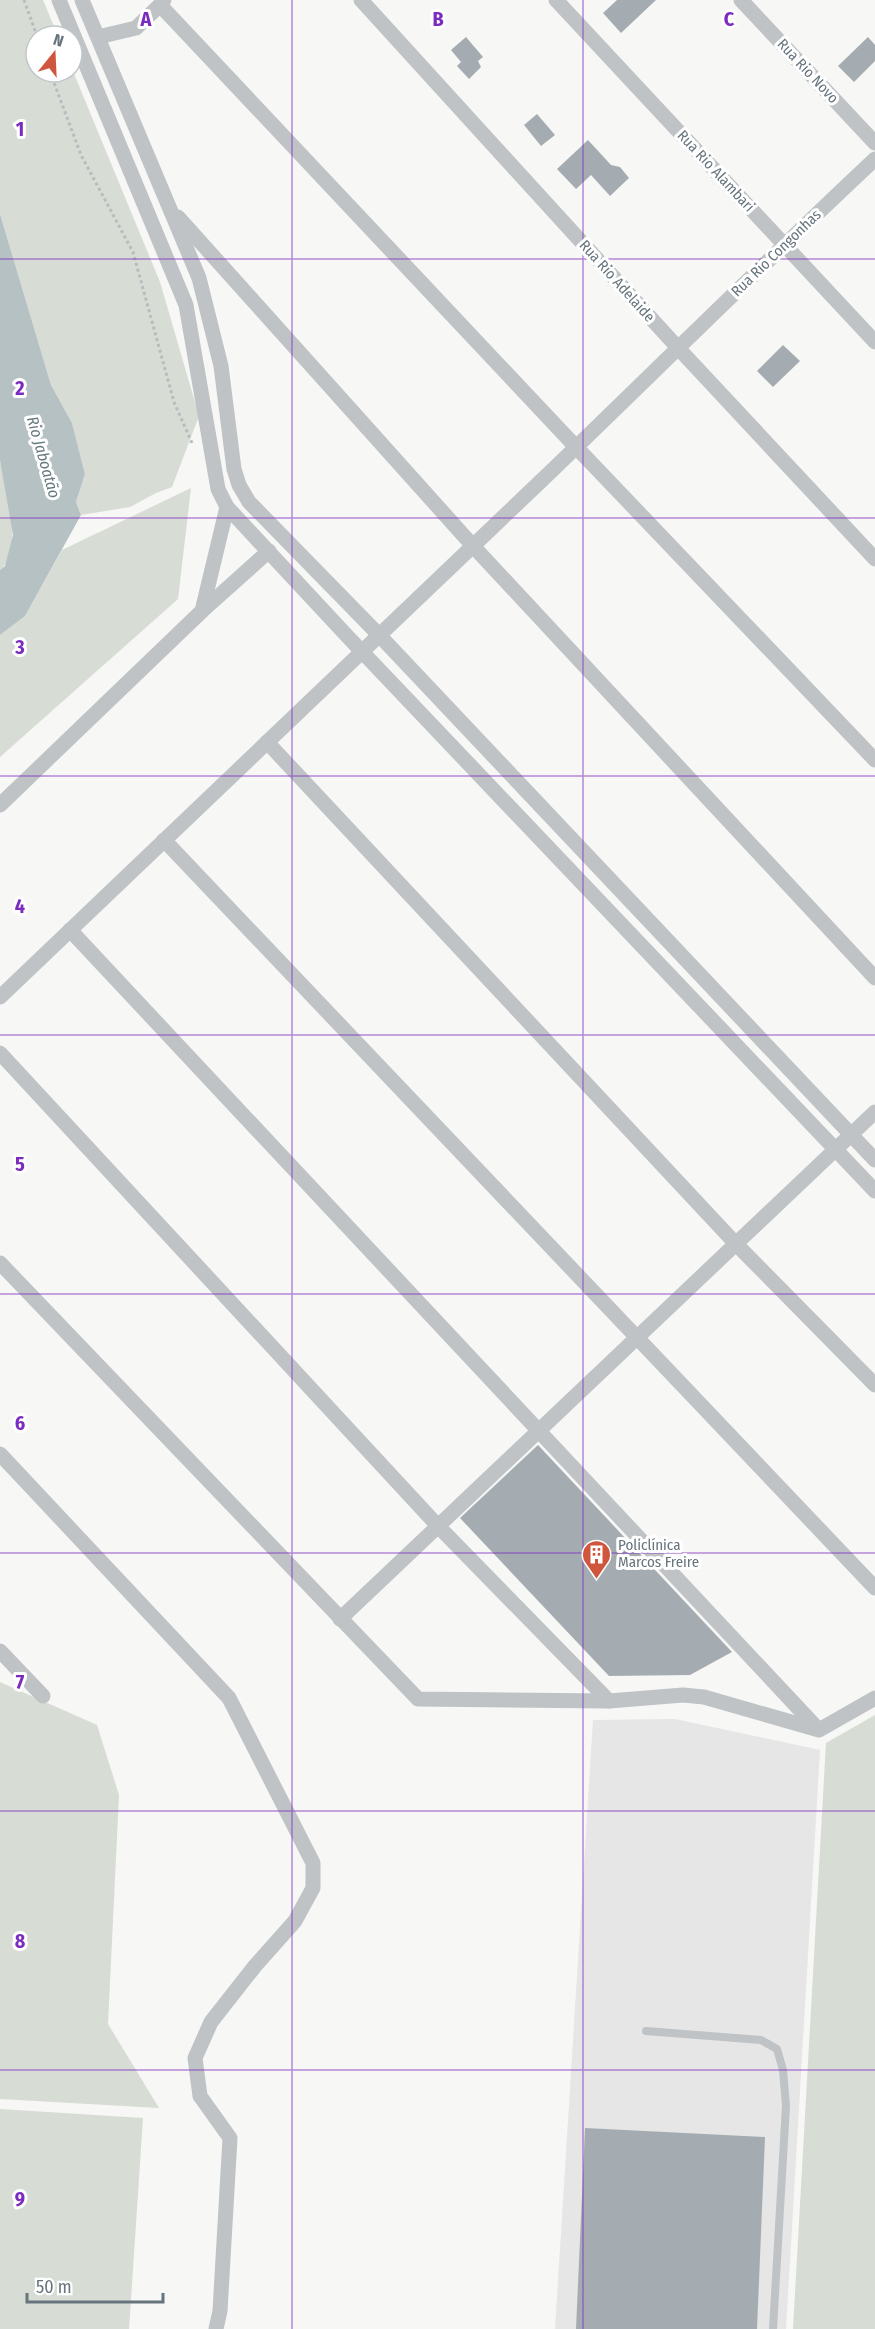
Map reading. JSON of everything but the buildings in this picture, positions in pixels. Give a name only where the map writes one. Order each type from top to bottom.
[{"type":"street","points":[[59,0],[186,305],[218,489],[227,507],[875,1191]]},
{"type":"street","points":[[82,0],[199,278],[221,366],[234,469],[239,485],[249,502],[380,636],[875,1160]]},
{"type":"street","name":"Rua Rio Adelaide","points":[[361,0],[679,349],[875,559]]},
{"type":"street","name":"Rua Rio Alambari","points":[[556,0],[875,342]]},
{"type":"street","name":"Rua Rio Novo","points":[[741,0],[875,143]]},
{"type":"street","points":[[98,37],[136,28],[162,2],[576,447],[875,760]]},
{"type":"street","name":"Rua Rio Congonhas","points":[[0,997],[380,636],[679,349],[784,244],[875,159]]},
{"type":"street","points":[[171,208],[473,546],[875,978]]},
{"type":"street","points":[[202,611],[227,507]]},
{"type":"street","points":[[0,805],[202,611],[268,551]]},
{"type":"street","points":[[267,742],[736,1244],[875,1385]]},
{"type":"street","points":[[164,840],[875,1588]]},
{"type":"street","points":[[70,930],[819,1730]]},
{"type":"street","points":[[0,1053],[438,1526],[609,1701]]},
{"type":"street","points":[[340,1619],[875,1112]]},
{"type":"street","points":[[0,1263],[418,1700],[609,1701],[683,1695],[704,1697],[819,1730],[875,1698]]},
{"type":"street","points":[[0,1454],[229,1698],[313,1863],[314,1888],[295,1921],[255,1966],[211,2022],[195,2058],[200,2096],[230,2138],[220,2311],[216,2329]]},
{"type":"street","points":[[0,1651],[43,1696]]},
{"type":"lane","points":[[646,2031],[761,2040],[777,2049],[783,2070],[786,2106],[773,2329]]},
{"type":"path","points":[[24,0],[33,24]]},
{"type":"path","points":[[55,84],[81,154],[133,252],[174,402],[193,446]]},
{"type":"shaded area","points":[[0,0],[43,0],[53,24],[24,24],[24,84],[78,84],[160,282],[199,416],[172,487],[130,507],[81,515],[76,502],[85,474],[72,423],[51,385],[0,214]]},
{"type":"shaded area","points":[[0,460],[9,501],[12,534],[7,561],[0,570]]},
{"type":"shaded area","points":[[191,488],[178,599],[0,757],[0,635],[25,616],[62,550]]},
{"type":"shaded area","points":[[0,1682],[97,1725],[119,1795],[108,2024],[159,2108],[0,2099]]},
{"type":"shaded area","points":[[875,1715],[875,2329],[793,2329],[826,1743]]},
{"type":"shaded area","points":[[675,1719],[820,1750],[786,2329],[555,2329],[593,1720]]},
{"type":"shaded area","points":[[0,2109],[143,2118],[129,2329],[0,2329]]},
{"type":"water","name":"Rio Jaboatão","points":[[0,214],[51,385],[72,423],[85,474],[76,502],[81,515],[25,616],[0,635],[0,570],[5,566],[13,535],[0,460]]},
{"type":"place","name":"Policlínica Marcos Freire","points":[[597,1580]]}]
